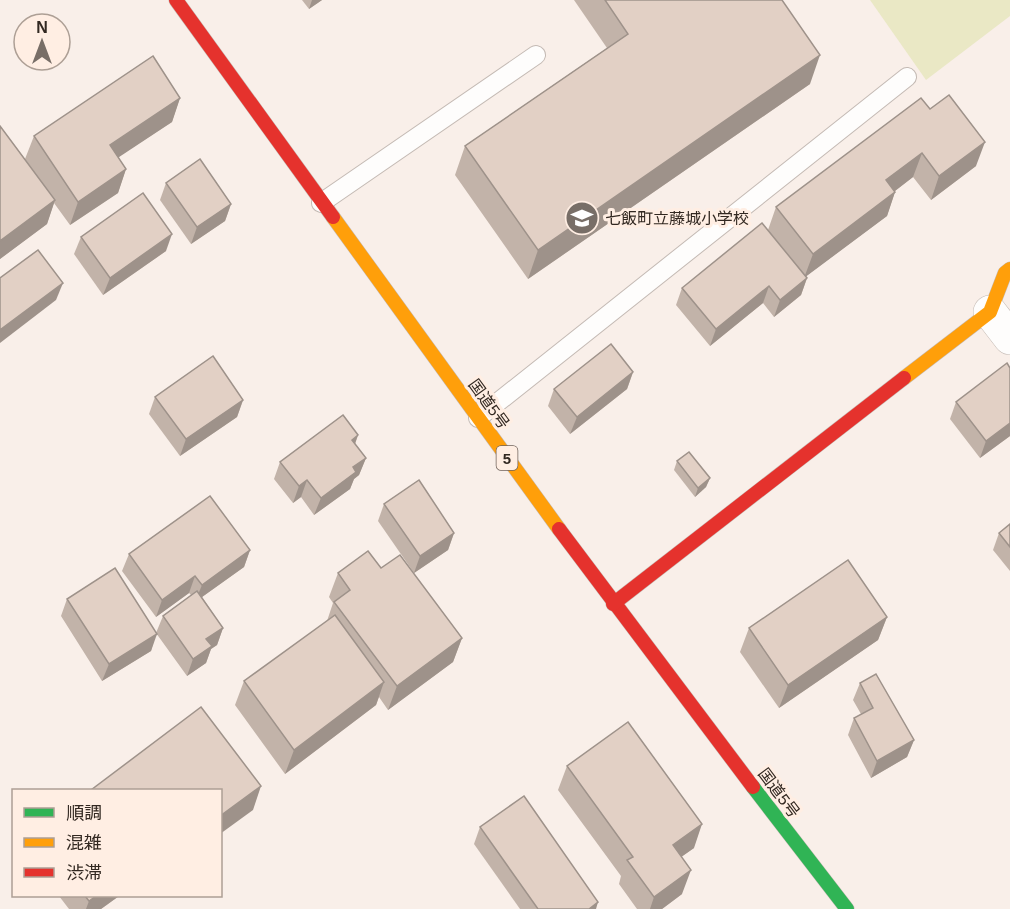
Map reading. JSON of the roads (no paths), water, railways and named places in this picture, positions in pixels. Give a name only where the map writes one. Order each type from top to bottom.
[{"type":"main road","name":"国道5号","points":[[176,0],[613,603],[847,909]]},
{"type":"main road","points":[[613,603],[990,312],[1005,273],[1010,269]]},
{"type":"street","points":[[990,312],[1010,338]]},
{"type":"lane","points":[[321,203],[536,55]]},
{"type":"lane","points":[[478,418],[907,77]]},
{"type":"place","name":"七飯町立藤城小学校","points":[[582,218]]}]
